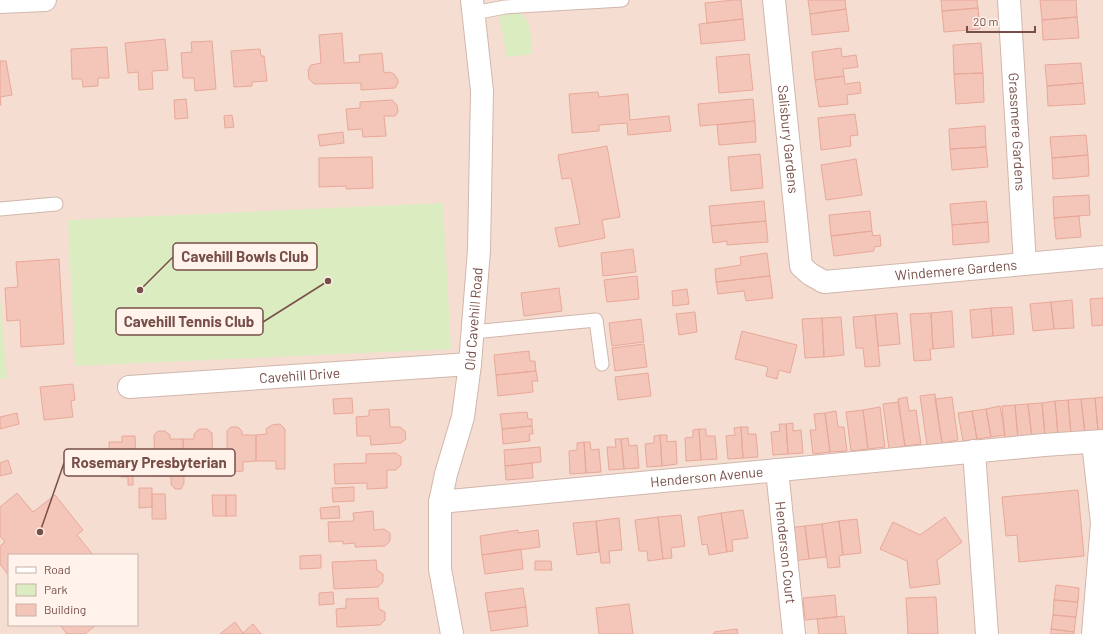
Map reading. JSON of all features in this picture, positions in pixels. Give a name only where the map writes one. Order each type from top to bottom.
[{"type":"street","points":[[0,2],[45,0]]},
{"type":"street","name":"Salisbury Gardens","points":[[774,0],[801,266],[810,274]]},
{"type":"street","name":"Grassmere Gardens","points":[[1009,0],[1025,264]]},
{"type":"street","name":"Old Cavehill Road","points":[[452,634],[440,569],[440,502],[446,474],[463,417],[470,364],[479,250],[482,91],[473,6]]},
{"type":"street","name":"Windemere Gardens","points":[[810,274],[824,282],[1103,257]]},
{"type":"street","name":"Cavehill Drive","points":[[129,387],[470,364]]},
{"type":"street","points":[[1093,634],[1102,523],[1098,441]]},
{"type":"street","name":"Henderson Avenue","points":[[440,502],[974,451],[1098,441]]},
{"type":"street","points":[[974,451],[987,634]]},
{"type":"street","name":"Henderson Court","points":[[777,470],[794,634]]},
{"type":"lane","points":[[473,6],[505,7],[622,0]]},
{"type":"lane","points":[[0,209],[56,204]]},
{"type":"lane","points":[[473,332],[596,320],[602,364]]},
{"type":"shaded area","points":[[0,0],[1103,0],[1103,634],[0,634]]},
{"type":"green space","points":[[514,11],[525,18],[528,23],[531,35],[532,54],[507,57],[499,16]]},
{"type":"green space","points":[[443,203],[451,349],[75,366],[68,220]]},
{"type":"green space","points":[[0,297],[7,378],[0,379]]},
{"type":"building","points":[[741,0],[743,19],[707,23],[705,3]]},
{"type":"building","points":[[808,0],[845,0],[846,9],[810,14]]},
{"type":"building","points":[[941,0],[977,0],[978,8],[942,11]]},
{"type":"building","points":[[1040,0],[1076,0],[1077,17],[1042,20]]},
{"type":"building","points":[[978,8],[980,29],[944,32],[942,11]]},
{"type":"building","points":[[846,9],[849,31],[812,35],[810,14]]},
{"type":"building","points":[[1077,17],[1079,38],[1043,40],[1042,20]]},
{"type":"building","points":[[743,19],[745,40],[701,44],[699,24]]},
{"type":"building","points":[[342,33],[344,63],[360,62],[359,55],[382,53],[384,73],[389,72],[394,74],[398,80],[395,88],[361,90],[361,83],[314,84],[309,79],[308,70],[311,65],[321,63],[319,35]]},
{"type":"building","points":[[165,39],[168,70],[152,71],[153,89],[139,90],[138,72],[128,73],[125,43]]},
{"type":"building","points":[[212,41],[216,89],[195,91],[194,78],[183,78],[181,53],[192,52],[191,42]]},
{"type":"building","points":[[981,43],[983,73],[954,74],[953,45]]},
{"type":"building","points":[[107,47],[109,78],[98,78],[98,86],[83,87],[82,79],[72,79],[71,49]]},
{"type":"building","points":[[841,48],[842,57],[856,55],[858,67],[843,69],[844,76],[815,80],[812,52]]},
{"type":"building","points":[[260,49],[261,56],[264,56],[267,81],[252,82],[252,86],[234,87],[231,51]]},
{"type":"building","points":[[749,54],[753,90],[719,93],[716,57]]},
{"type":"building","points":[[0,61],[6,61],[12,95],[0,97]]},
{"type":"building","points":[[1081,63],[1083,83],[1047,86],[1045,65]]},
{"type":"building","points":[[983,73],[984,102],[956,104],[954,74]]},
{"type":"building","points":[[844,76],[845,84],[860,82],[861,93],[847,95],[848,104],[819,107],[815,80]]},
{"type":"building","points":[[1083,83],[1085,104],[1048,106],[1047,86]]},
{"type":"building","points":[[598,92],[599,97],[628,94],[630,120],[669,116],[671,131],[628,135],[627,123],[599,125],[599,131],[572,133],[569,94]]},
{"type":"building","points":[[186,99],[188,118],[175,119],[174,100]]},
{"type":"building","points":[[753,99],[755,121],[700,126],[698,104]]},
{"type":"building","points":[[392,100],[397,105],[398,112],[395,116],[384,116],[386,136],[363,137],[362,129],[348,130],[346,109],[360,108],[360,102]]},
{"type":"building","points":[[855,114],[858,135],[850,136],[851,146],[821,150],[818,118]]},
{"type":"building","points":[[232,115],[234,127],[225,128],[224,116]]},
{"type":"building","points":[[755,121],[756,142],[719,145],[717,125]]},
{"type":"building","points":[[985,126],[986,147],[950,149],[949,129]]},
{"type":"building","points":[[343,132],[344,143],[320,146],[318,135]]},
{"type":"building","points":[[1086,135],[1088,155],[1052,158],[1050,137]]},
{"type":"building","points":[[607,146],[620,217],[602,220],[605,238],[559,247],[555,228],[580,224],[571,178],[562,179],[558,155]]},
{"type":"building","points":[[986,147],[988,167],[952,170],[950,149]]},
{"type":"building","points":[[760,154],[763,188],[731,191],[728,157]]},
{"type":"building","points":[[1088,155],[1089,176],[1053,179],[1052,158]]},
{"type":"building","points":[[372,157],[373,188],[346,189],[346,186],[319,187],[319,158]]},
{"type":"building","points":[[856,159],[862,195],[826,200],[821,165]]},
{"type":"building","points":[[1089,195],[1090,215],[1054,218],[1053,197]]},
{"type":"building","points":[[764,201],[766,221],[711,226],[709,206]]},
{"type":"building","points":[[986,201],[988,222],[952,225],[950,204]]},
{"type":"building","points":[[870,211],[872,231],[831,236],[829,215]]},
{"type":"building","points":[[1079,216],[1081,237],[1056,239],[1054,218]]},
{"type":"building","points":[[766,221],[768,242],[727,245],[727,241],[713,243],[711,226]]},
{"type":"building","points":[[988,222],[989,242],[953,245],[952,225]]},
{"type":"building","points":[[872,231],[873,236],[880,235],[881,246],[874,247],[874,251],[834,256],[831,236]]},
{"type":"building","points":[[633,249],[636,272],[603,276],[601,253]]},
{"type":"building","points":[[767,253],[770,276],[716,282],[715,269],[741,265],[740,257]]},
{"type":"building","points":[[59,259],[64,344],[21,347],[20,320],[7,321],[5,288],[18,287],[16,262]]},
{"type":"building","points":[[637,276],[639,299],[607,302],[604,280]]},
{"type":"building","points":[[770,276],[773,298],[746,301],[744,291],[718,294],[716,282]]},
{"type":"building","points":[[559,288],[562,311],[524,316],[521,293]]},
{"type":"building","points":[[687,289],[689,304],[673,306],[672,291]]},
{"type":"building","points":[[1103,298],[1103,325],[1092,326],[1090,299]]},
{"type":"building","points":[[1072,300],[1074,328],[1054,329],[1051,302]]},
{"type":"building","points":[[1051,302],[1054,329],[1033,331],[1030,304]]},
{"type":"building","points":[[1012,307],[1014,334],[993,336],[991,308]]},
{"type":"building","points":[[991,308],[993,336],[972,338],[970,310]]},
{"type":"building","points":[[952,311],[954,347],[933,349],[931,313]]},
{"type":"building","points":[[695,312],[697,332],[679,335],[676,314]]},
{"type":"building","points":[[897,313],[900,344],[878,346],[875,315]]},
{"type":"building","points":[[931,313],[933,349],[930,349],[931,360],[914,361],[910,314]]},
{"type":"building","points":[[875,315],[880,366],[865,367],[863,348],[856,348],[853,317]]},
{"type":"building","points":[[841,317],[844,355],[824,357],[822,318]]},
{"type":"building","points":[[822,318],[824,357],[805,358],[802,319]]},
{"type":"building","points":[[641,319],[644,342],[612,346],[609,323]]},
{"type":"building","points":[[742,331],[797,345],[790,373],[779,370],[777,379],[766,376],[768,367],[735,359]]},
{"type":"building","points":[[644,344],[647,367],[615,371],[612,348]]},
{"type":"building","points":[[529,351],[530,361],[535,361],[536,371],[496,375],[494,355]]},
{"type":"building","points":[[536,371],[538,381],[532,381],[533,392],[498,396],[496,375]]},
{"type":"building","points":[[648,373],[651,396],[618,400],[615,377]]},
{"type":"building","points":[[73,384],[75,400],[71,401],[73,417],[44,420],[40,387]]},
{"type":"building","points":[[935,394],[942,443],[927,445],[920,396]]},
{"type":"building","points":[[907,397],[909,411],[916,410],[921,444],[905,446],[898,399]]},
{"type":"building","points":[[952,397],[958,440],[942,443],[935,399]]},
{"type":"building","points":[[1103,397],[1103,431],[1098,431],[1095,398]]},
{"type":"building","points":[[352,398],[353,413],[334,414],[333,399]]},
{"type":"building","points":[[1095,398],[1098,431],[1085,433],[1081,399]]},
{"type":"building","points":[[1081,399],[1085,433],[1071,434],[1068,400]]},
{"type":"building","points":[[1068,400],[1071,434],[1058,435],[1055,401]]},
{"type":"building","points":[[1055,401],[1058,435],[1045,436],[1042,403]]},
{"type":"building","points":[[898,402],[905,446],[889,449],[883,404]]},
{"type":"building","points":[[1042,403],[1045,436],[1032,438],[1028,404]]},
{"type":"building","points":[[1028,404],[1032,438],[1018,439],[1015,405]]},
{"type":"building","points":[[1015,405],[1018,439],[1005,441],[1002,406]]},
{"type":"building","points":[[1000,406],[1005,435],[991,437],[986,409]]},
{"type":"building","points":[[880,407],[885,447],[868,449],[863,410]]},
{"type":"building","points":[[389,409],[390,427],[400,427],[405,431],[406,439],[401,443],[371,445],[370,436],[357,436],[356,417],[369,416],[369,410]]},
{"type":"building","points":[[986,409],[991,437],[977,439],[972,411]]},
{"type":"building","points":[[863,410],[868,449],[851,451],[846,412]]},
{"type":"building","points":[[836,411],[838,427],[844,427],[847,451],[830,452],[825,413]]},
{"type":"building","points":[[972,411],[977,439],[963,441],[958,413]]},
{"type":"building","points":[[527,412],[528,419],[532,419],[532,426],[502,429],[500,414]]},
{"type":"building","points":[[17,413],[19,424],[0,429],[0,417]]},
{"type":"building","points":[[825,413],[830,452],[813,454],[810,430],[816,430],[814,414]]},
{"type":"building","points":[[793,423],[793,431],[801,430],[803,453],[788,454],[786,424]]},
{"type":"building","points":[[280,424],[285,429],[285,469],[276,469],[276,461],[256,461],[256,435],[267,434],[266,429],[272,425]]},
{"type":"building","points":[[779,424],[786,424],[788,454],[773,455],[771,432],[780,431]]},
{"type":"building","points":[[532,426],[533,434],[529,434],[530,441],[503,444],[502,429]]},
{"type":"building","points":[[231,427],[238,427],[242,431],[242,435],[256,435],[256,461],[243,462],[243,471],[227,472],[227,431]]},
{"type":"building","points":[[741,427],[748,427],[748,434],[756,434],[758,457],[743,458]]},
{"type":"building","points":[[741,427],[743,458],[728,459],[726,436],[735,435],[734,428]]},
{"type":"building","points":[[199,429],[207,429],[212,433],[213,474],[203,474],[203,465],[184,466],[183,439],[194,439],[194,434]]},
{"type":"building","points":[[699,429],[706,429],[706,436],[715,436],[717,459],[701,460]]},
{"type":"building","points":[[699,429],[701,460],[686,461],[685,438],[693,437],[693,430]]},
{"type":"building","points":[[158,431],[165,431],[170,435],[170,439],[183,439],[184,483],[181,489],[175,489],[171,484],[171,476],[155,476],[154,435]]},
{"type":"building","points":[[660,435],[667,435],[667,442],[676,441],[677,464],[662,466]]},
{"type":"building","points":[[660,435],[662,466],[647,467],[645,444],[654,443],[654,436]]},
{"type":"building","points":[[122,436],[135,436],[136,467],[133,467],[133,485],[128,485],[128,477],[121,477],[121,467],[110,468],[109,442],[122,442]]},
{"type":"building","points":[[628,438],[629,446],[637,445],[639,468],[624,469],[621,439]]},
{"type":"building","points":[[615,439],[621,439],[624,469],[609,470],[607,447],[616,447]]},
{"type":"building","points":[[584,442],[586,473],[570,474],[569,451],[577,450],[577,443]]},
{"type":"building","points":[[584,442],[590,442],[591,450],[599,449],[601,472],[586,473]]},
{"type":"building","points":[[540,447],[541,462],[505,466],[504,450]]},
{"type":"building","points":[[396,453],[401,457],[401,465],[396,470],[387,470],[387,488],[367,489],[367,483],[335,484],[334,464],[366,463],[366,454]]},
{"type":"building","points":[[8,460],[12,473],[0,476],[0,463]]},
{"type":"building","points":[[532,463],[533,478],[506,480],[505,466]]},
{"type":"building","points":[[354,487],[354,501],[333,502],[332,488]]},
{"type":"building","points":[[139,488],[152,488],[152,507],[139,508]]},
{"type":"building","points":[[1078,490],[1084,556],[1019,562],[1017,535],[1006,536],[1002,497]]},
{"type":"building","points":[[17,493],[33,512],[55,495],[83,530],[77,535],[92,554],[8,554],[8,575],[0,564],[0,546],[5,542],[0,536],[0,507]]},
{"type":"building","points":[[152,494],[165,494],[166,519],[152,519]]},
{"type":"building","points":[[212,495],[226,495],[226,516],[213,516]]},
{"type":"building","points":[[226,495],[236,495],[236,516],[226,516]]},
{"type":"building","points":[[339,506],[340,518],[321,519],[320,508]]},
{"type":"building","points":[[743,510],[748,538],[732,540],[733,551],[727,552],[721,513]]},
{"type":"building","points":[[373,511],[374,530],[384,529],[390,533],[390,541],[385,546],[355,547],[355,543],[343,544],[343,541],[329,542],[328,522],[354,521],[353,513]]},
{"type":"building","points":[[721,513],[727,552],[709,555],[707,544],[702,545],[698,517]]},
{"type":"building","points":[[681,515],[685,546],[671,548],[672,558],[663,559],[658,517]]},
{"type":"building","points":[[658,517],[663,559],[648,561],[647,551],[639,551],[635,520]]},
{"type":"building","points":[[945,517],[962,542],[937,560],[940,584],[910,588],[907,561],[880,549],[893,522],[920,535]]},
{"type":"building","points":[[619,518],[622,550],[609,551],[610,563],[601,563],[596,521]]},
{"type":"building","points":[[857,519],[861,553],[843,555],[839,521]]},
{"type":"building","points":[[596,521],[599,552],[577,555],[573,523]]},
{"type":"building","points":[[839,521],[843,555],[839,556],[840,567],[828,568],[822,524]]},
{"type":"building","points":[[822,524],[826,557],[809,559],[805,526]]},
{"type":"building","points":[[805,526],[809,559],[792,561],[788,528]]},
{"type":"building","points":[[518,530],[518,533],[538,530],[540,547],[482,555],[480,536]]},
{"type":"building","points":[[521,549],[523,569],[485,574],[482,555]]},
{"type":"building","points":[[321,555],[321,568],[300,569],[300,556]]},
{"type":"building","points":[[376,560],[377,570],[383,574],[383,582],[378,587],[334,589],[332,562]]},
{"type":"building","points":[[535,561],[551,561],[552,570],[535,570]]},
{"type":"building","points":[[1056,585],[1079,588],[1078,602],[1054,600]]},
{"type":"building","points":[[523,588],[526,607],[488,612],[485,593]]},
{"type":"building","points":[[333,592],[334,604],[319,605],[319,593]]},
{"type":"building","points":[[835,595],[837,617],[805,620],[803,598]]},
{"type":"building","points":[[936,597],[938,634],[908,634],[906,598]]},
{"type":"building","points":[[378,598],[379,609],[385,612],[385,620],[380,625],[337,627],[336,609],[346,608],[346,599]]},
{"type":"building","points":[[1054,600],[1078,602],[1076,617],[1053,615]]},
{"type":"building","points":[[629,604],[633,634],[599,634],[596,608]]},
{"type":"building","points":[[526,607],[528,626],[491,631],[488,612]]},
{"type":"building","points":[[1053,615],[1076,617],[1074,632],[1051,629]]},
{"type":"building","points":[[844,616],[846,634],[819,634],[817,619]]},
{"type":"building","points":[[235,622],[243,633],[253,624],[261,634],[220,634]]},
{"type":"building","points":[[61,626],[95,626],[85,634],[67,634]]},
{"type":"building","points":[[737,629],[738,634],[714,634],[714,632]]},
{"type":"building","points":[[1051,629],[1074,632],[1074,634],[1051,634]]},
{"type":"place","name":"Cavehill Tennis Club","points":[[328,281]]},
{"type":"place","name":"Cavehill Bowls Club","points":[[140,290]]},
{"type":"place","name":"Rosemary Presbyterian","points":[[40,532]]}]
